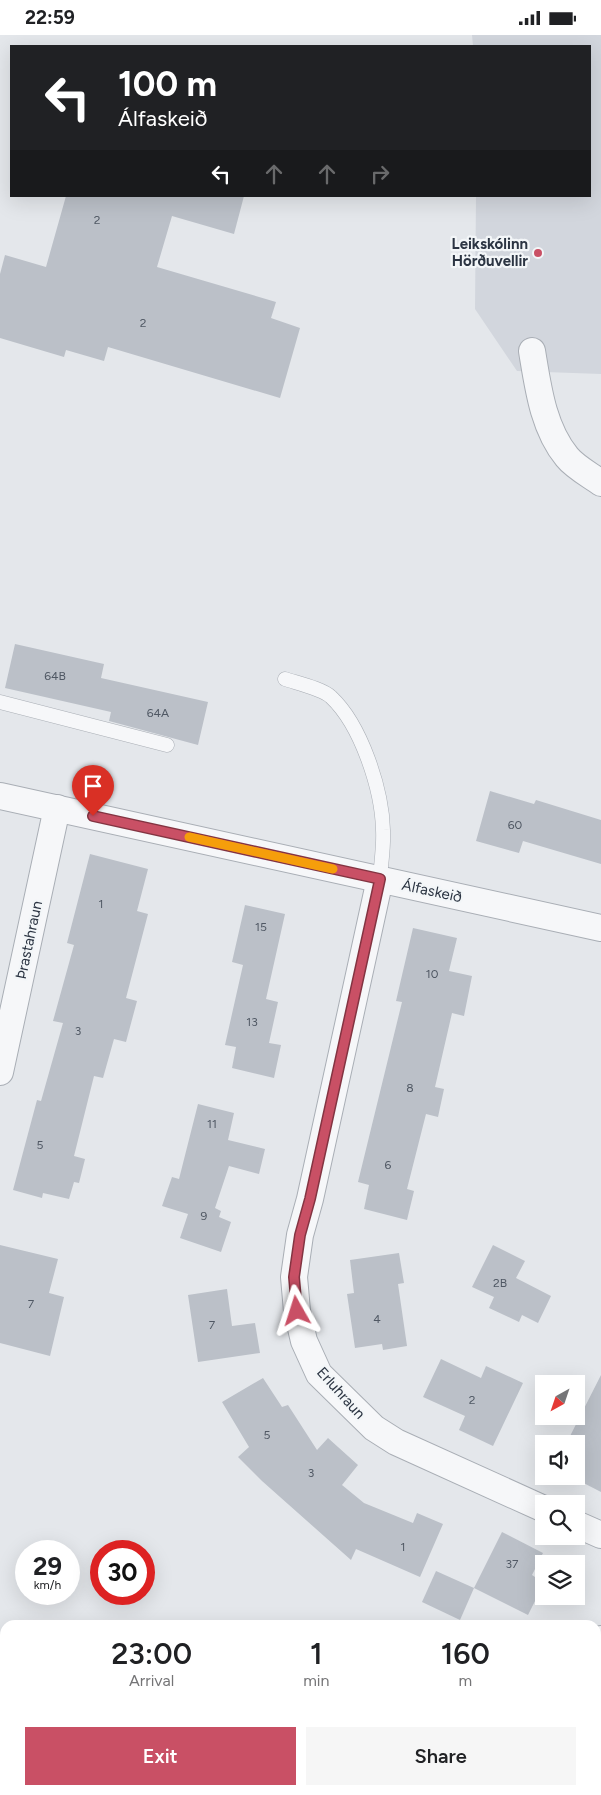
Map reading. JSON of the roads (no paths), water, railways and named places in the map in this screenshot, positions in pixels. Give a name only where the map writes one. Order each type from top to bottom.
[{"type":"street","points":[[532,351],[539,393],[547,420],[567,458],[601,483]]},
{"type":"street","name":"Álfaskeið","points":[[0,796],[601,928]]},
{"type":"street","name":"Þrastahraun","points":[[0,1072],[57,808]]},
{"type":"street","name":"Erluhraun","points":[[380,879],[310,1199],[300,1235],[294,1277],[297,1311],[304,1341],[320,1374],[374,1427],[396,1442],[535,1505]]},
{"type":"street","points":[[585,1528],[601,1535]]},
{"type":"lane","points":[[285,679],[330,696],[352,721],[373,776],[383,829],[380,879]]},
{"type":"lane","points":[[0,702],[167,745]]},
{"type":"place","name":"Leikskólinn Hörðuvellir","points":[[538,253]]}]
